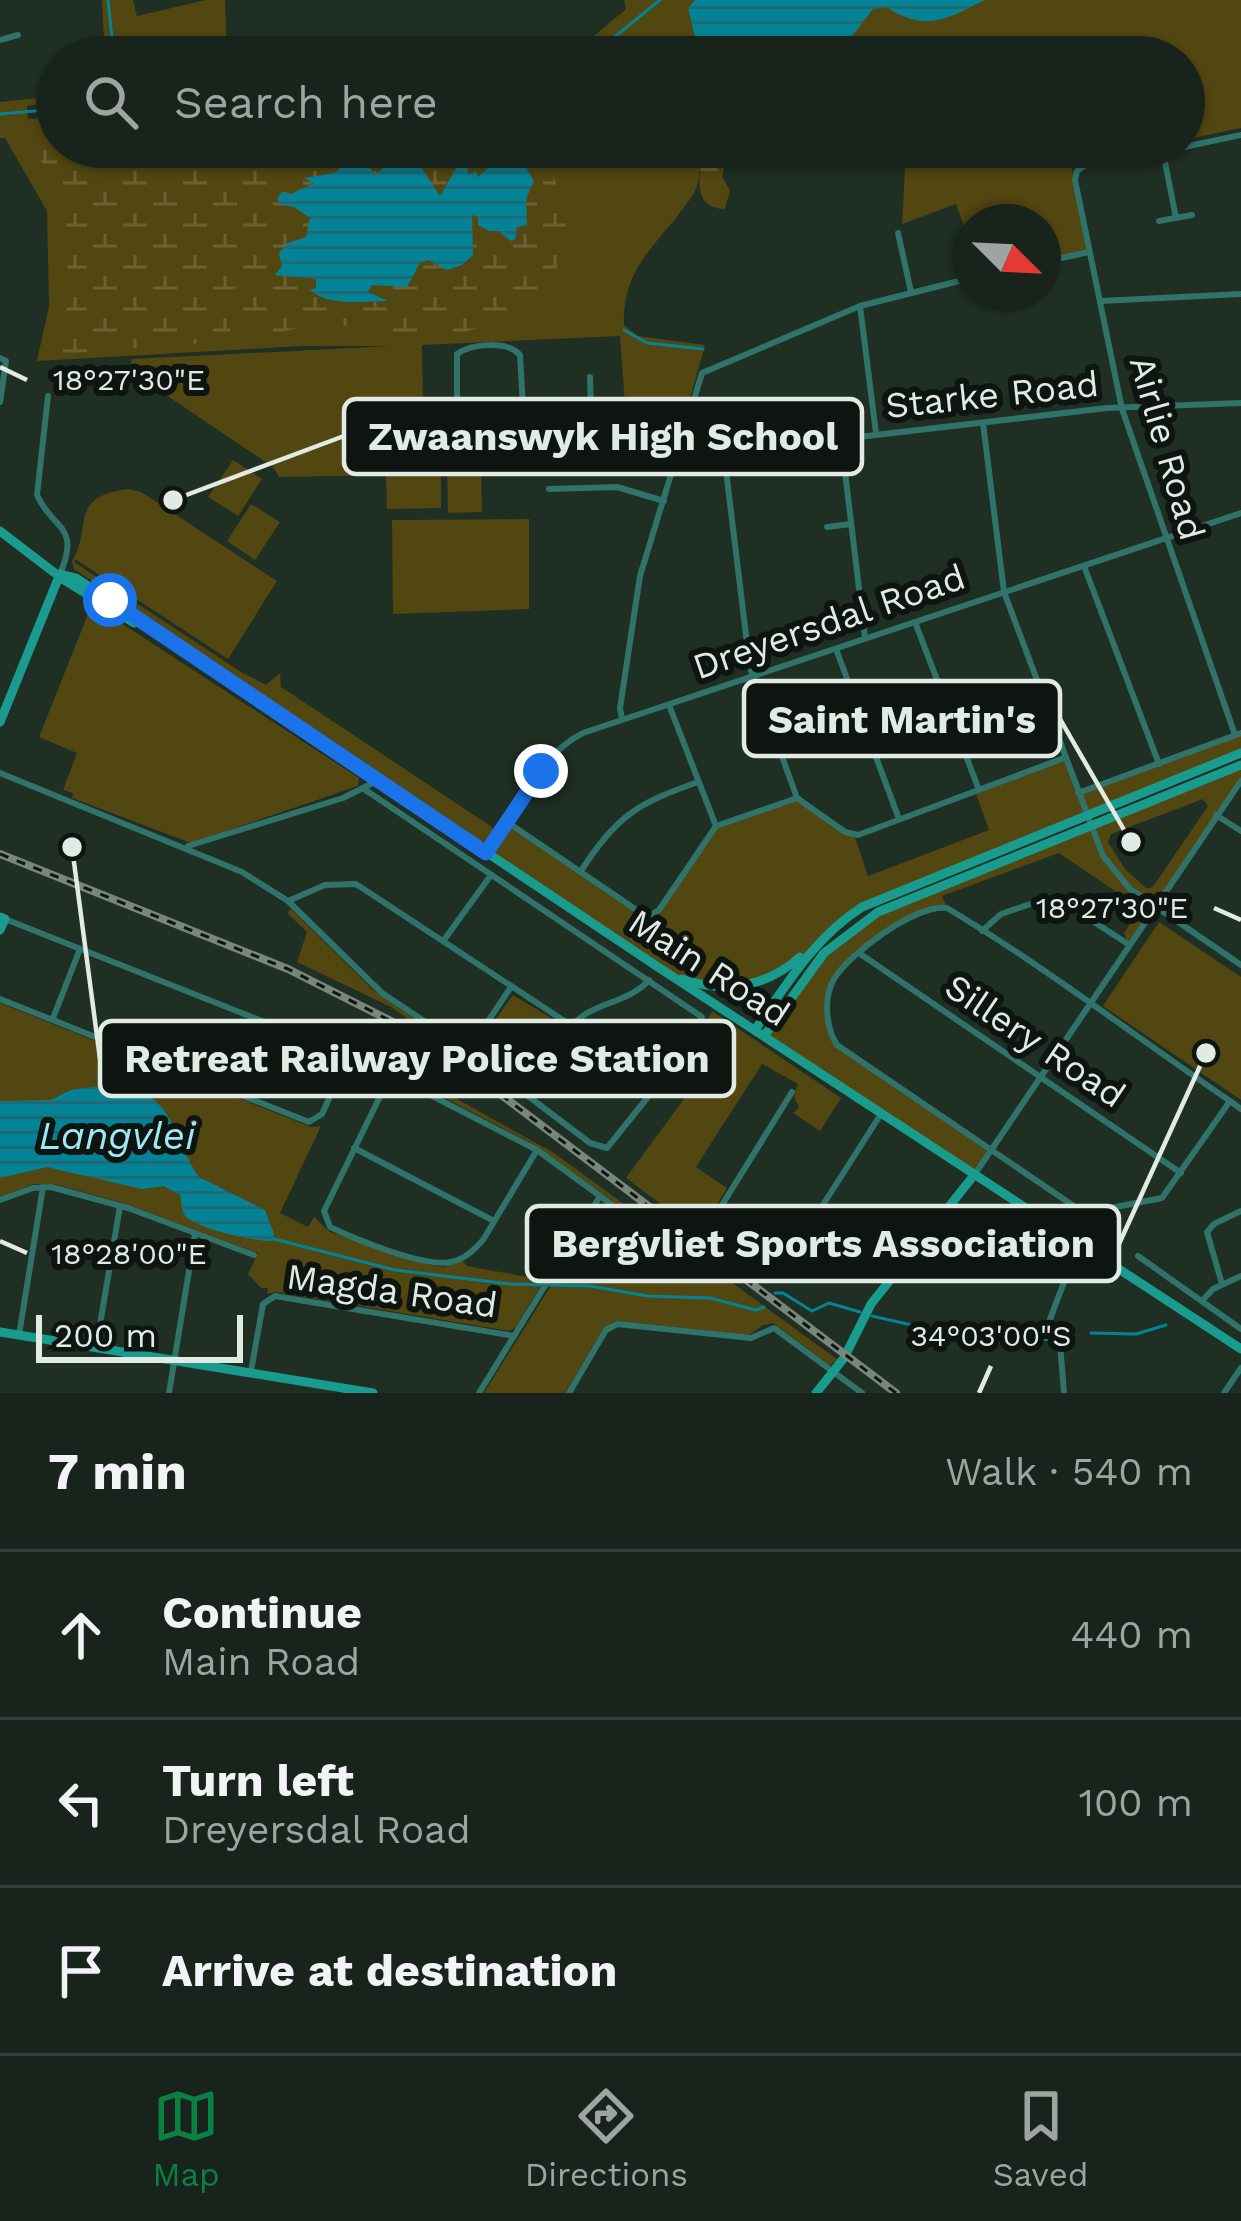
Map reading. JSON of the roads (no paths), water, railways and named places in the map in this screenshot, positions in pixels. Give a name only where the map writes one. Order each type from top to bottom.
[{"type":"main road","name":"Main Road","points":[[0,531],[106,607],[150,630],[1241,1349]]},
{"type":"main road","points":[[0,722],[60,574]]},
{"type":"main road","points":[[759,1033],[817,961],[866,918],[1241,753]]},
{"type":"main road","points":[[661,969],[697,984],[756,984],[778,974],[877,899],[1241,764]]},
{"type":"main road","points":[[759,1033],[827,934]]},
{"type":"main road","points":[[817,1393],[834,1372],[865,1314],[975,1174]]},
{"type":"main road","points":[[0,1332],[373,1393]]},
{"type":"street","points":[[0,40],[18,35]]},
{"type":"street","points":[[1205,143],[1241,135]]},
{"type":"street","name":"Airlie Road","points":[[1083,168],[1078,169],[1075,180],[1122,409],[1238,734]]},
{"type":"street","points":[[1166,168],[1176,218]]},
{"type":"street","points":[[1159,221],[1192,215]]},
{"type":"street","points":[[898,233],[911,292]]},
{"type":"street","points":[[1061,258],[1089,252]]},
{"type":"street","points":[[622,719],[640,576],[702,374],[860,306],[953,282]]},
{"type":"street","points":[[1100,301],[1241,294]]},
{"type":"street","points":[[860,306],[877,434]]},
{"type":"street","points":[[457,427],[457,354],[465,348],[512,346],[520,359],[526,446],[680,448]]},
{"type":"street","points":[[0,402],[3,359]]},
{"type":"street","points":[[590,377],[592,448]]},
{"type":"street","points":[[48,396],[37,495],[68,538],[70,549],[60,574]]},
{"type":"street","name":"Starke Road","points":[[677,458],[983,422],[1241,403]]},
{"type":"street","points":[[983,422],[1004,592],[1088,820],[1110,866],[1154,906],[1241,965]]},
{"type":"street","points":[[841,440],[865,638]]},
{"type":"street","points":[[724,454],[752,676],[797,798],[849,834],[861,834],[1064,758]]},
{"type":"street","points":[[549,489],[617,487],[664,501]]},
{"type":"street","name":"Dreyersdal Road","points":[[486,853],[566,742],[622,719],[1241,513]]},
{"type":"street","points":[[826,527],[851,524]]},
{"type":"street","points":[[1084,566],[1159,764]]},
{"type":"street","points":[[915,622],[979,790]]},
{"type":"street","points":[[836,649],[898,819]]},
{"type":"street","points":[[669,705],[716,826]]},
{"type":"street","points":[[1078,794],[1238,734]]},
{"type":"street","points":[[0,773],[233,867],[288,901],[371,984],[466,1048],[511,987]]},
{"type":"street","points":[[184,846],[202,844],[377,781]]},
{"type":"street","points":[[975,1174],[1241,781]]},
{"type":"street","points":[[580,872],[614,824],[636,806],[698,782]]},
{"type":"street","points":[[364,789],[699,1014],[704,1022],[612,1143],[602,1149],[528,1096]]},
{"type":"street","points":[[507,821],[640,913],[650,915],[659,910],[716,826],[797,798]]},
{"type":"street","points":[[1216,814],[1241,831]]},
{"type":"street","points":[[443,941],[491,875]]},
{"type":"street","points":[[288,901],[325,885],[350,882],[572,1026],[655,1089]]},
{"type":"street","points":[[981,932],[1000,914],[1054,896],[1128,944]]},
{"type":"street","points":[[1230,1101],[1158,1201],[1089,1214],[833,1040],[829,991],[838,973],[859,953],[923,911],[946,908],[1088,1004],[1230,1101],[1241,1109]]},
{"type":"street","points":[[579,933],[587,920]]},
{"type":"street","points":[[0,999],[313,1122],[322,1114],[345,1060],[335,1050],[2,922]]},
{"type":"street","points":[[52,1020],[80,949]]},
{"type":"street","name":"Sillery Road","points":[[859,953],[1181,1173]]},
{"type":"street","points":[[572,1026],[584,1014],[632,994],[649,980]]},
{"type":"street","points":[[241,1095],[269,1024]]},
{"type":"street","points":[[380,1069],[537,1150],[610,1204]]},
{"type":"street","points":[[391,1074],[324,1211],[329,1227],[442,1263],[472,1252],[537,1150]]},
{"type":"street","points":[[792,1092],[713,1215],[710,1230],[774,1274],[782,1269],[881,1114]]},
{"type":"street","points":[[354,1148],[494,1221]]},
{"type":"street","points":[[20,1336],[43,1186]]},
{"type":"street","points":[[0,1200],[43,1186],[120,1206],[254,1255]]},
{"type":"street","points":[[479,1393],[600,1196]]},
{"type":"street","points":[[96,1348],[120,1206]]},
{"type":"street","points":[[1222,1284],[1207,1232],[1241,1210]]},
{"type":"street","points":[[169,1393],[195,1234]]},
{"type":"street","points":[[1064,1393],[1060,1343],[1049,1322],[1079,1242]]},
{"type":"street","points":[[1138,1256],[1241,1329]]},
{"type":"street","points":[[1202,1301],[1241,1276]]},
{"type":"street","name":"Magda Road","points":[[250,1373],[262,1304],[272,1296],[514,1336]]},
{"type":"street","points":[[568,1393],[611,1325],[751,1338],[770,1328],[862,1393]]},
{"type":"street","points":[[1224,1393],[1241,1368]]},
{"type":"water","points":[[695,0],[985,0],[924,21],[886,7],[873,9],[852,36],[695,36],[688,8]]},
{"type":"water","points":[[340,168],[370,168],[375,175],[383,168],[422,168],[440,196],[456,168],[467,168],[469,175],[476,170],[478,177],[488,168],[526,168],[534,181],[526,199],[527,225],[517,227],[515,240],[478,225],[478,217],[472,215],[473,255],[462,265],[447,270],[428,260],[420,263],[407,287],[372,285],[368,292],[388,301],[347,302],[310,290],[316,288],[316,279],[275,275],[282,266],[279,253],[288,243],[306,237],[310,218],[277,199],[282,192],[291,194],[314,183],[304,178]]},
{"type":"water","name":"Langvlei","points":[[106,1085],[146,1094],[159,1104],[199,1177],[265,1210],[272,1241],[239,1237],[189,1219],[180,1195],[164,1186],[142,1189],[47,1167],[0,1178],[0,1101],[51,1100],[71,1090]]},
{"type":"waterway","points":[[108,0],[112,36]]},
{"type":"waterway","points":[[616,36],[660,0]]},
{"type":"waterway","points":[[0,114],[36,111]]},
{"type":"waterway","points":[[624,330],[647,343],[703,349]]},
{"type":"waterway","points":[[274,1239],[395,1270],[510,1284],[710,1298],[756,1310],[764,1307]]},
{"type":"waterway","points":[[775,1293],[812,1311],[829,1303],[860,1312]]},
{"type":"waterway","points":[[872,1316],[991,1343],[1053,1339]]},
{"type":"waterway","points":[[1091,1333],[1136,1334],[1166,1325]]},
{"type":"railway","points":[[0,854],[288,969],[399,1025],[488,1085],[896,1393]]},
{"type":"place","name":"Zwaanswyk High School","points":[[173,500]]},
{"type":"place","name":"Saint Martin's","points":[[1131,842]]},
{"type":"place","name":"Retreat Railway Police Station","points":[[72,847]]},
{"type":"place","name":"Bergvliet Sports Association","points":[[1206,1053]]}]
